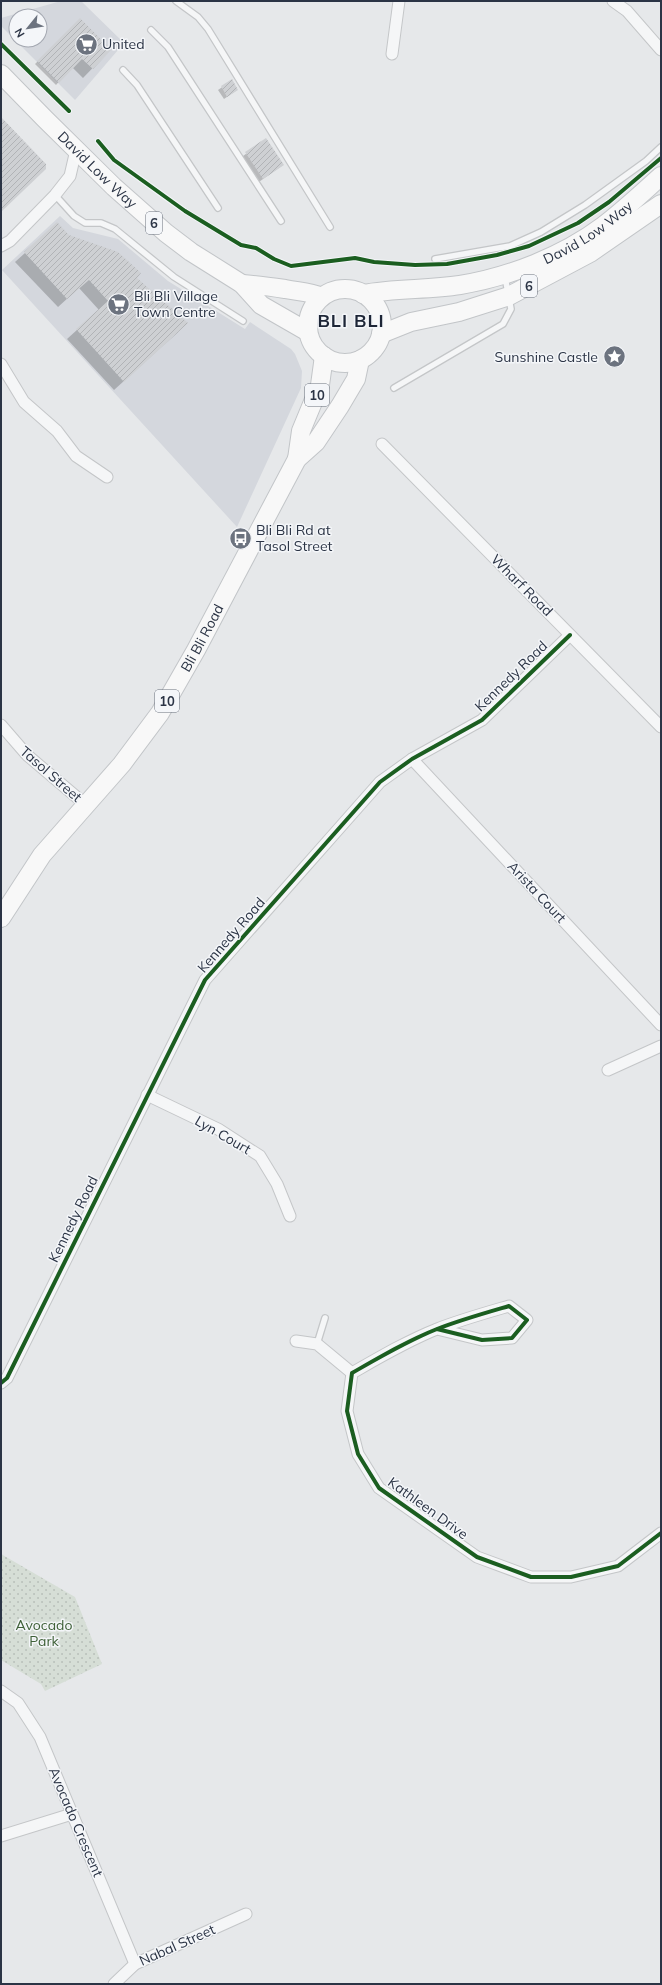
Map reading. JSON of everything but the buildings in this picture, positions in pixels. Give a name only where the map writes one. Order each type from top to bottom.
[{"type":"main road","name":"David Low Way","points":[[1,74],[76,150],[126,198],[166,233],[191,252],[242,284],[261,305],[308,332]]},
{"type":"main road","name":"David Low Way","points":[[363,294],[389,289],[436,288],[461,285],[504,274],[554,255],[602,226],[661,176]]},
{"type":"main road","name":"David Low Way","points":[[381,334],[411,322],[459,312],[509,296],[590,253],[661,204]]},
{"type":"main road","name":"David Low Way","points":[[242,284],[268,285],[310,292],[322,297]]},
{"type":"main road","name":"6","points":[[322,297],[331,291],[342,289],[353,290],[363,294]]},
{"type":"main road","points":[[322,297],[310,312],[308,332],[311,342],[324,356],[335,362],[347,363],[360,360],[373,350],[381,334],[382,323],[379,311],[372,301],[363,294]]},
{"type":"main road","name":"Bli Bli Road","points":[[1,918],[42,855],[144,736],[176,687],[297,459],[301,431],[320,385],[324,356]]},
{"type":"main road","name":"Bli Bli Road","points":[[297,459],[316,442],[340,406],[356,380],[360,360]]},
{"type":"street","points":[[392,54],[399,1]]},
{"type":"street","points":[[613,1],[627,11],[661,50]]},
{"type":"street","points":[[1,246],[10,241],[55,195],[72,172],[76,150]]},
{"type":"street","points":[[1,364],[24,402],[57,431],[76,456],[107,477]]},
{"type":"street","name":"Wharf Road","points":[[382,444],[661,728]]},
{"type":"street","name":"Kennedy Road","points":[[1,1383],[7,1378],[205,980],[380,782],[412,759],[482,720],[570,635]]},
{"type":"street","name":"Tasol Street","points":[[1,725],[27,755],[86,805]]},
{"type":"street","name":"Arista Court","points":[[412,759],[661,1025]]},
{"type":"street","points":[[608,1070],[661,1046]]},
{"type":"street","name":"Lyn Court","points":[[147,1095],[218,1129],[260,1156],[277,1184],[290,1216]]},
{"type":"street","points":[[296,1341],[317,1344],[352,1373],[398,1347],[436,1329],[509,1306],[527,1320],[512,1338],[482,1340],[436,1329]]},
{"type":"street","name":"Kathleen Drive","points":[[352,1373],[348,1411],[358,1454],[379,1488],[477,1557],[531,1577],[571,1577],[618,1566],[661,1533]]},
{"type":"street","name":"Avocado Crescent","points":[[1,1691],[18,1703],[40,1737],[135,1964]]},
{"type":"street","points":[[1,1836],[72,1814]]},
{"type":"street","name":"Nabal Street","points":[[114,1984],[135,1964],[246,1914]]},
{"type":"lane","points":[[176,1],[198,17],[208,29],[330,227]]},
{"type":"lane","points":[[151,30],[168,47],[281,221]]},
{"type":"lane","points":[[124,70],[137,85],[218,208]]},
{"type":"lane","points":[[435,259],[510,246],[541,232],[585,205],[634,170],[661,147]]},
{"type":"lane","points":[[55,195],[74,216],[85,223],[101,223],[115,229],[174,277],[243,320]]},
{"type":"lane","points":[[394,388],[499,326],[509,314],[511,309],[504,274]]},
{"type":"lane","points":[[317,1344],[325,1318]]},
{"type":"shaded area","points":[[61,1],[81,1],[124,43],[75,100],[23,48],[48,48],[48,8],[36,8]]},
{"type":"shaded area","points":[[8,16],[8,33],[1,26],[1,18]]},
{"type":"shaded area","points":[[60,216],[73,228],[118,239],[168,281],[245,329],[250,322],[291,349],[295,354],[302,371],[301,388],[237,527],[2,270]]},
{"type":"green space","name":"Avocado Park","points":[[1,1554],[75,1597],[102,1664],[45,1691],[41,1684],[1,1660]]},
{"type":"cycle path","points":[[1,44],[69,111]]},
{"type":"cycle path","points":[[98,141],[114,160],[185,211],[241,245],[256,248],[274,259],[291,266],[355,258],[374,262],[415,265],[447,264],[497,255],[529,246],[578,223],[609,202],[661,158]]},
{"type":"cycle path","points":[[1,1383],[7,1378],[205,980],[380,782],[412,759],[482,720],[570,635]]},
{"type":"cycle path","points":[[437,1329],[482,1340],[512,1338],[527,1320],[509,1306],[482,1314],[437,1329],[415,1339],[352,1373],[347,1411],[358,1454],[379,1488],[477,1557],[531,1577],[571,1577],[618,1566],[661,1533]]},
{"type":"place","name":"United","points":[[86,44]]},
{"type":"place","name":"Bli Bli Village Town Centre","points":[[119,304]]},
{"type":"place","name":"Sunshine Castle","points":[[614,357]]},
{"type":"place","name":"Bli Bli Rd at Tasol Street","points":[[240,538]]},
{"type":"district","name":"BLI BLI","points":[[351,321]]}]
